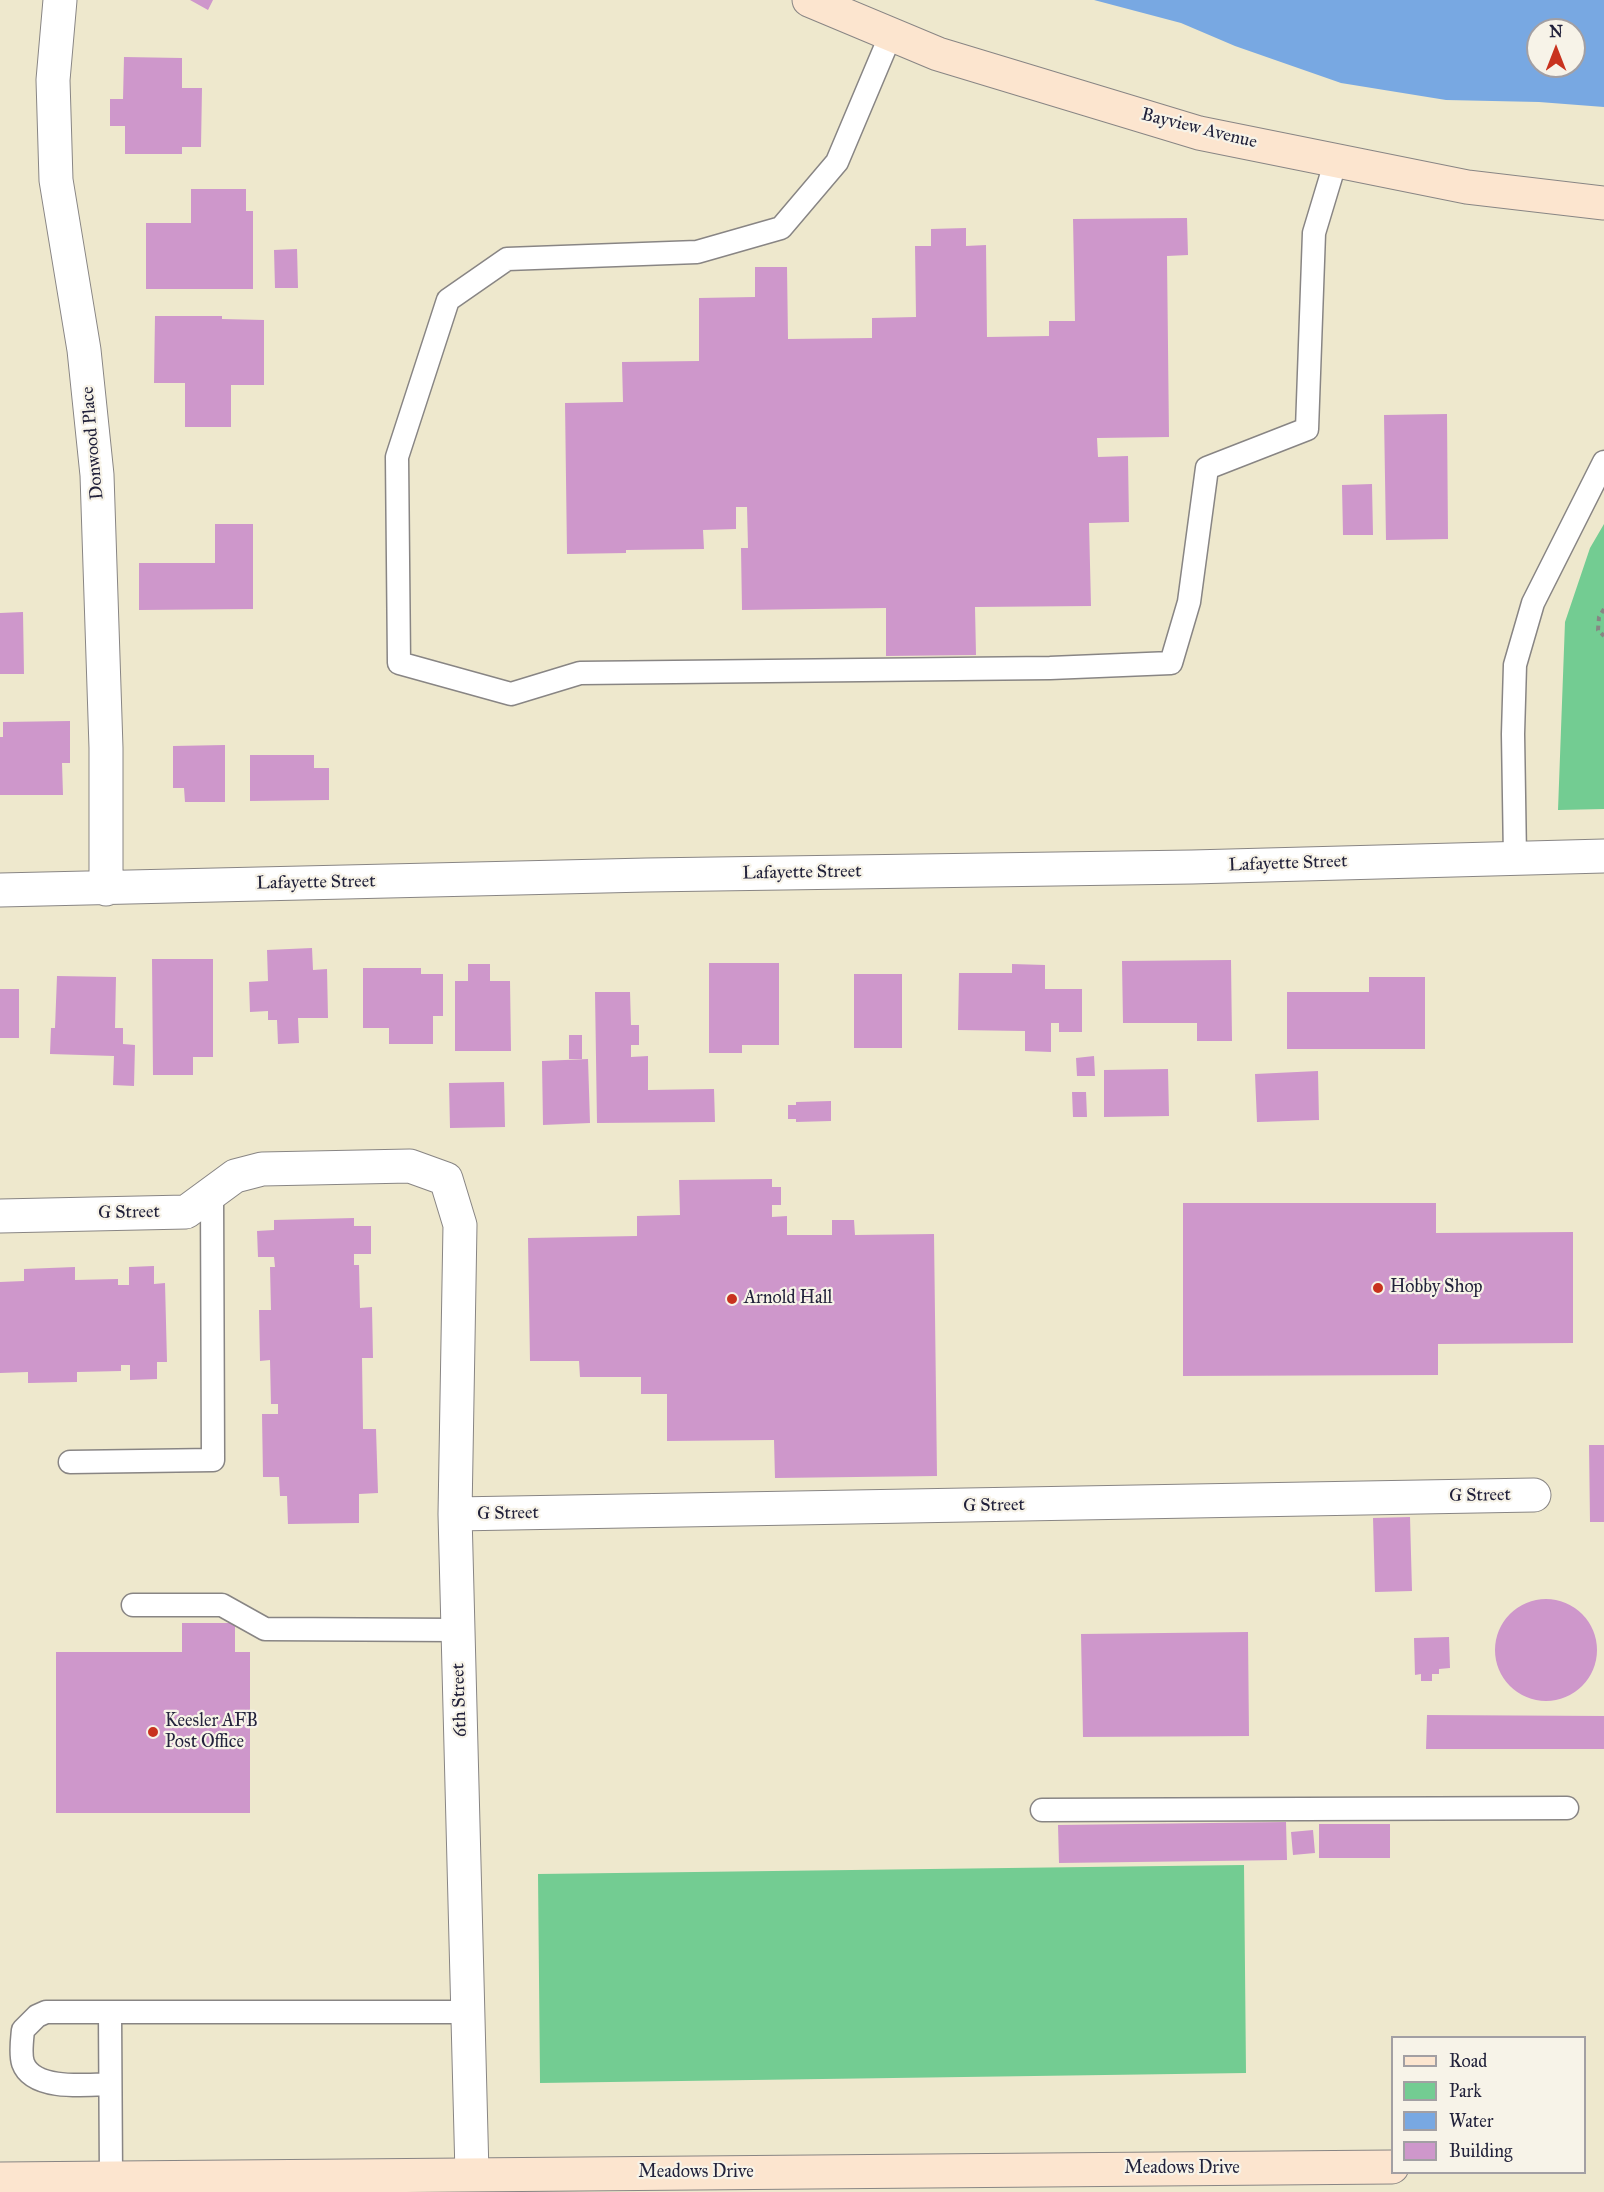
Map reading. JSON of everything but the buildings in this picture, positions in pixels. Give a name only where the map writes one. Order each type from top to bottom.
[{"type":"street","name":"Donwood Place","points":[[60,0],[53,80],[56,180],[84,350],[97,475],[106,748],[106,889]]},
{"type":"street","name":"Bayview Avenue","points":[[809,0],[938,54],[1199,133],[1467,187],[1604,203]]},
{"type":"street","name":"Lafayette Street","points":[[0,890],[647,875],[1192,867],[1604,855]]},
{"type":"street","name":"G Street","points":[[0,1216],[186,1212],[235,1176],[262,1169],[410,1166],[446,1179],[459,1225]]},
{"type":"street","name":"6th Street","points":[[459,1225],[455,1515],[472,2174]]},
{"type":"street","name":"G Street","points":[[455,1515],[1534,1495]]},
{"type":"street","name":"Meadows Drive","points":[[0,2179],[35,2185],[111,2178],[1391,2167]]},
{"type":"lane","points":[[891,34],[837,162],[781,228],[697,252],[507,259],[448,300],[397,457],[399,663],[511,694],[580,673],[1050,668],[1171,663],[1189,602],[1208,468],[1307,429],[1314,233],[1335,160]]},
{"type":"lane","points":[[1515,858],[1513,734],[1515,665],[1533,603],[1604,462]]},
{"type":"lane","points":[[70,1462],[213,1461],[212,1194]]},
{"type":"lane","points":[[133,1605],[222,1605],[265,1629],[458,1630]]},
{"type":"lane","points":[[1042,1810],[1568,1808]]},
{"type":"lane","points":[[110,2084],[60,2085],[44,2081],[31,2074],[23,2064],[23,2030],[30,2022],[46,2012],[468,2012]]},
{"type":"lane","points":[[110,2012],[111,2178]]},
{"type":"path","points":[[1604,609],[1599,617],[1598,630],[1604,636]]},
{"type":"green space","points":[[1604,524],[1604,809],[1558,810],[1565,622],[1590,548]]},
{"type":"green space","points":[[1244,1865],[1246,2073],[540,2083],[538,1874]]},
{"type":"water","points":[[1094,0],[1604,0],[1604,107],[1539,102],[1446,100],[1341,83],[1235,46],[1181,23]]},
{"type":"place","name":"Hobby Shop","points":[[1378,1288]]},
{"type":"place","name":"Arnold Hall","points":[[732,1299]]},
{"type":"place","name":"Keesler AFB Post Office","points":[[153,1732]]}]
